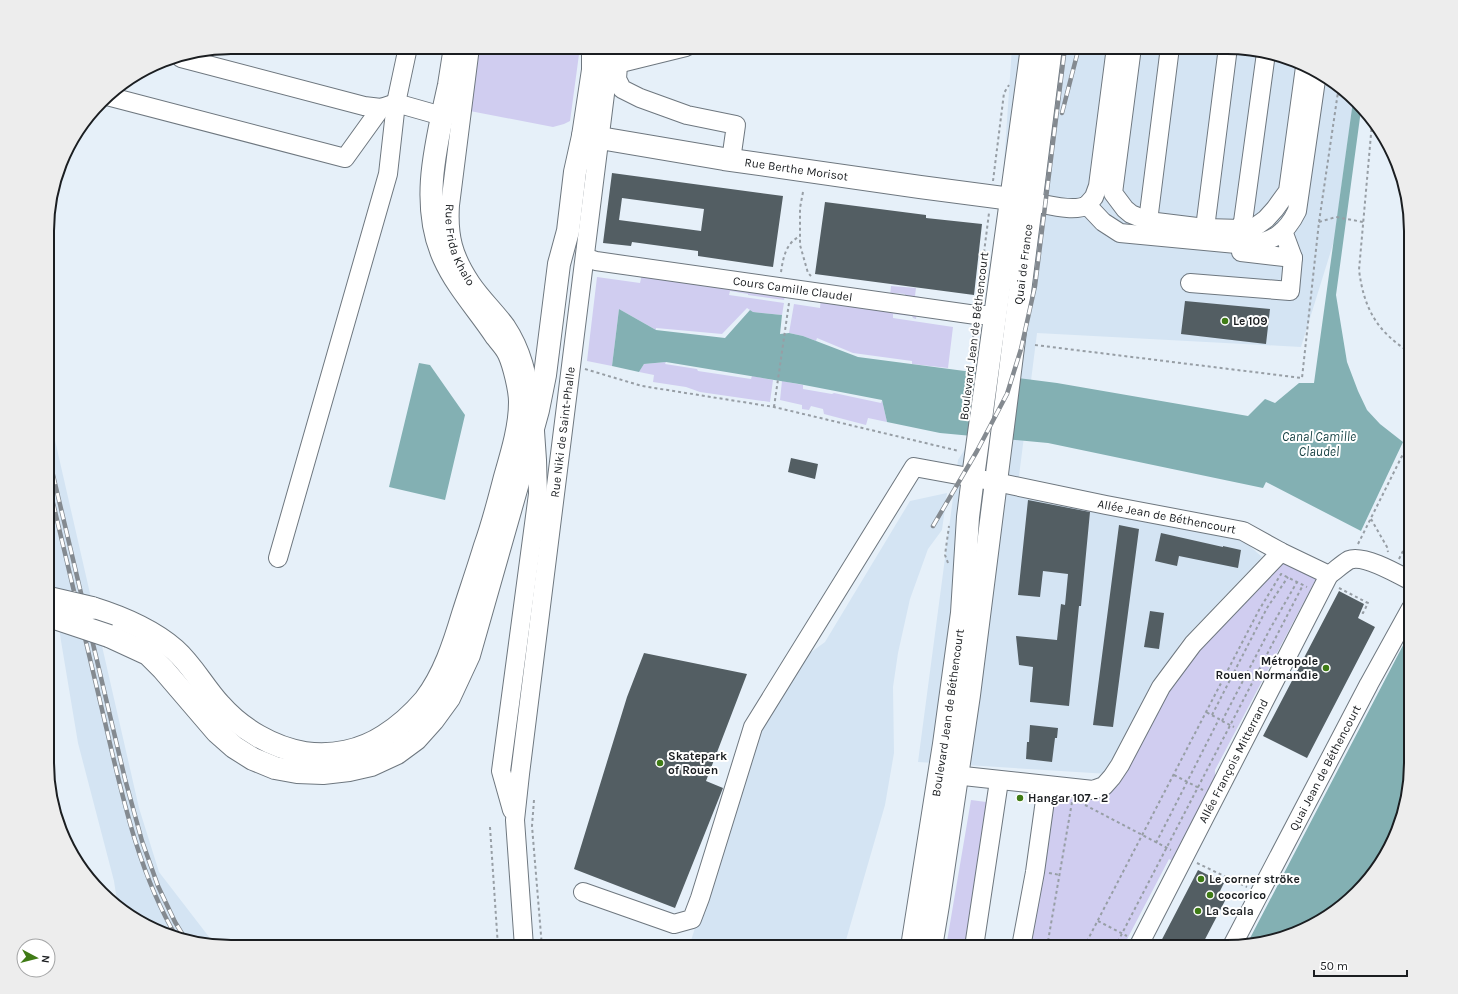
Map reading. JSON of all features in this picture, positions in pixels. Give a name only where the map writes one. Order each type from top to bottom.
[{"type":"main road","points":[[54,600],[104,612],[134,624],[157,636],[176,651],[192,668],[219,705],[229,714],[252,733],[270,742],[290,749],[322,754],[342,753],[363,747],[378,740],[398,727],[413,714],[426,699],[435,685],[452,648],[490,530],[512,453],[519,422],[520,400],[509,353],[455,279],[443,257],[434,230],[431,207],[431,184],[454,54]]},
{"type":"main road","points":[[54,619],[109,636],[148,654],[164,669],[217,732],[234,747],[253,759],[275,768],[297,772],[323,773],[349,770],[371,765],[397,753],[416,739],[437,715],[449,698],[469,655],[534,426],[545,375],[559,264],[568,231],[575,172],[592,137],[593,54]]},
{"type":"main road","points":[[592,70],[604,54]]},
{"type":"main road","name":"Quai de France","points":[[996,482],[1021,200],[1031,54]]},
{"type":"main road","name":"Quai de France","points":[[973,477],[986,315],[1021,200],[1050,54]]},
{"type":"main road","name":"Rue Berthe Morisot","points":[[592,137],[731,160],[1021,200]]},
{"type":"main road","name":"Boulevard Jean de Béthencourt","points":[[932,940],[938,906],[962,613],[968,517],[973,477]]},
{"type":"main road","name":"Boulevard Jean de Béthencourt","points":[[913,940],[948,775],[969,695],[996,482]]},
{"type":"street","points":[[278,558],[388,174],[388,106],[406,54]]},
{"type":"street","name":"Rue Frida Khalo","points":[[469,54],[450,204],[449,223],[451,240],[459,262],[471,284],[506,326],[520,351],[527,373],[534,426]]},
{"type":"street","name":"Rue Niki de Saint-Phalle","points":[[524,940],[515,820],[592,137],[608,70],[614,54]]},
{"type":"street","points":[[657,54],[624,62],[618,65],[617,79],[622,89],[640,98],[687,115],[736,125],[731,160]]},
{"type":"street","points":[[1021,200],[1075,209],[1084,207],[1094,197],[1098,186],[1115,54]]},
{"type":"street","points":[[1131,54],[1113,193],[1125,209],[1131,214],[1148,221],[1205,228],[1242,229],[1255,227],[1266,219],[1288,191],[1304,72]]},
{"type":"street","points":[[1148,221],[1169,54]]},
{"type":"street","points":[[1205,228],[1227,54]]},
{"type":"street","points":[[1242,229],[1265,58]]},
{"type":"street","points":[[187,59],[356,104],[388,106],[442,116]]},
{"type":"street","points":[[1087,205],[1103,222],[1120,233],[1247,245],[1269,240],[1283,232],[1293,220],[1299,203],[1316,79]]},
{"type":"street","points":[[114,98],[346,158],[388,106]]},
{"type":"street","points":[[1111,228],[1115,238],[1120,239],[1293,258]]},
{"type":"street","points":[[1190,283],[1290,291],[1293,258],[1283,232]]},
{"type":"street","name":"Cours Camille Claudel","points":[[590,259],[986,315]]},
{"type":"street","name":"Rue Niki de Saint-Phalle","points":[[515,820],[501,771],[538,494],[538,460],[534,426]]},
{"type":"street","points":[[583,892],[674,924],[692,919],[700,898],[753,727],[914,467],[996,482]]},
{"type":"street","name":"Allée Jean de Béthencourt","points":[[996,482],[1243,531],[1281,552],[1328,585]]},
{"type":"street","points":[[948,775],[1093,790],[1104,786],[1120,764],[1161,687],[1193,644],[1281,552]]},
{"type":"street","points":[[1328,585],[1350,560],[1363,560],[1393,571],[1404,577]]},
{"type":"street","name":"Allée François Mitterrand","points":[[1142,940],[1215,797],[1328,585]]},
{"type":"street","name":"Quai Jean de Béthencourt","points":[[1238,940],[1247,931],[1259,893],[1404,621]]},
{"type":"street","points":[[975,940],[1000,781]]},
{"type":"street","points":[[1022,940],[1035,872],[1047,786]]},
{"type":"path","points":[[993,185],[1004,93]]},
{"type":"path","points":[[1035,344],[1302,378],[1319,222],[1339,94]]},
{"type":"path","points":[[1371,129],[1359,270],[1361,287],[1373,318],[1395,343],[1404,349]]},
{"type":"path","points":[[803,192],[800,208],[800,245],[808,273],[812,277]]},
{"type":"path","name":"Boulevard Jean de Béthencourt","points":[[972,350],[986,315],[990,210]]},
{"type":"path","points":[[1319,222],[1336,217],[1364,222]]},
{"type":"path","points":[[781,268],[789,244],[800,236]]},
{"type":"path","points":[[774,407],[791,288]]},
{"type":"path","points":[[582,368],[642,386],[774,407],[959,451]]},
{"type":"path","points":[[958,457],[960,444]]},
{"type":"path","points":[[1350,560],[1404,452]]},
{"type":"path","points":[[1371,519],[1387,547],[1393,571]]},
{"type":"path","points":[[1393,571],[1404,550]]},
{"type":"path","points":[[1088,940],[1259,610],[1281,574],[1303,585],[1328,585],[1368,603],[1363,613],[1361,612]]},
{"type":"path","points":[[1212,715],[1267,608],[1288,577]]},
{"type":"path","points":[[1222,721],[1270,629],[1297,582]]},
{"type":"path","points":[[1118,940],[1303,585]]},
{"type":"path","points":[[1156,843],[1219,719],[1206,712]]},
{"type":"path","points":[[1174,775],[1215,797]]},
{"type":"path","points":[[1073,788],[1072,800],[1259,893]]},
{"type":"path","points":[[534,797],[532,826],[541,940]]},
{"type":"path","points":[[490,827],[498,940]]},
{"type":"path","points":[[1098,921],[1122,933],[1132,940]]},
{"type":"shaded area","points":[[473,54],[579,54],[570,121],[553,127],[470,111]]},
{"type":"shaded area","points":[[1012,54],[1238,54],[1261,57],[1284,63],[1305,72],[1335,91],[1352,106],[1334,241],[1301,347],[1037,333],[1017,492],[1242,539],[1262,557],[1181,642],[1109,774],[918,762],[958,460],[970,441],[1001,208]]},
{"type":"shaded area","points":[[642,274],[786,293],[784,300],[730,291],[729,295],[784,303],[782,315],[753,312],[747,308],[722,334],[656,328],[656,330],[619,309],[612,366],[587,361],[597,277],[640,283]]},
{"type":"shaded area","points":[[891,286],[916,288],[915,296],[920,297],[919,301],[904,299],[905,294],[893,293],[892,297],[890,297]]},
{"type":"shaded area","points":[[821,297],[917,310],[916,319],[912,316],[893,314],[893,318],[953,327],[948,368],[912,364],[912,361],[853,353],[817,338],[816,341],[789,333],[794,304],[820,308]]},
{"type":"shaded area","points":[[666,362],[665,364],[697,369],[698,371],[751,379],[752,376],[773,380],[770,402],[700,392],[686,387],[653,382],[654,375],[639,372],[644,364]]},
{"type":"shaded area","points":[[782,381],[803,385],[803,389],[832,394],[834,393],[881,403],[882,400],[887,422],[868,418],[866,425],[824,414],[823,409],[811,406],[809,410],[802,409],[802,405],[780,400]]},
{"type":"shaded area","points":[[54,436],[139,808],[159,872],[210,938],[197,937],[163,927],[133,910],[117,898],[114,881],[78,743],[54,588]]},
{"type":"shaded area","points":[[947,493],[942,530],[928,549],[910,599],[898,653],[893,687],[894,753],[885,805],[846,940],[691,940],[754,740],[806,656],[825,642],[910,501]]},
{"type":"shaded area","points":[[1289,557],[1318,573],[1215,770],[1215,783],[1175,862],[1169,859],[1127,940],[1025,940],[1052,792],[1088,799],[1105,793],[1118,786],[1149,724],[1182,669]]},
{"type":"shaded area","points":[[971,800],[994,803],[973,940],[947,940]]},
{"type":"water","name":"Canal Camille Claudel","points":[[1352,106],[1360,115],[1336,295],[1347,362],[1358,391],[1367,410],[1380,424],[1403,442],[1361,531],[1266,482],[1263,488],[1048,443],[940,433],[887,422],[882,400],[799,384],[666,362],[644,364],[639,372],[612,366],[619,309],[656,330],[725,338],[750,310],[753,312],[782,315],[780,334],[789,333],[803,336],[858,357],[1057,383],[1248,416],[1265,399],[1275,403],[1299,383],[1314,383]]},
{"type":"water","points":[[419,363],[430,365],[465,415],[445,500],[389,487]]},
{"type":"water","points":[[1404,643],[1404,774],[1398,809],[1386,841],[1360,880],[1335,903],[1295,927],[1261,937],[1250,938]]},
{"type":"building","points":[[612,173],[783,196],[773,267],[698,256],[698,251],[632,242],[631,246],[603,243]],"holes":[[[622,198],[704,209],[701,231],[619,220]]]},
{"type":"building","points":[[825,202],[926,215],[926,218],[982,224],[974,295],[815,274]]},
{"type":"building","name":"Le 109","points":[[1185,301],[1270,309],[1266,344],[1181,334]]},
{"type":"building","points":[[791,458],[818,464],[815,479],[788,472]]},
{"type":"building","points":[[1028,500],[1090,512],[1069,706],[1030,702],[1033,667],[1019,665],[1016,636],[1057,640],[1061,604],[1065,605],[1068,574],[1043,571],[1040,597],[1018,595]]},
{"type":"building","points":[[1119,525],[1139,529],[1113,727],[1093,725]]},
{"type":"building","points":[[1161,533],[1241,550],[1238,568],[1179,556],[1177,566],[1155,561]]},
{"type":"building","name":"Métropole Rouen Normandie","points":[[1339,591],[1364,604],[1358,618],[1375,627],[1307,758],[1263,736]]},
{"type":"building","points":[[1150,611],[1164,613],[1159,649],[1144,647]]},
{"type":"building","name":"Skatepark of Rouen","points":[[644,653],[747,674],[706,781],[723,788],[675,908],[574,869],[627,697]]},
{"type":"building","points":[[1030,725],[1058,728],[1057,738],[1055,738],[1052,762],[1026,759]]},
{"type":"building","points":[[1198,870],[1224,883],[1220,891],[1228,895],[1205,940],[1162,940]]},
{"type":"railway","points":[[933,526],[977,451],[1007,394],[1021,349],[1035,286],[1064,54]]},
{"type":"railway","points":[[1062,113],[1077,54]]},
{"type":"railway","points":[[54,479],[125,779],[142,841],[158,886],[182,933]]},
{"type":"railway","points":[[54,507],[124,803],[151,886],[173,931]]},
{"type":"place","name":"Le 109","points":[[1225,321]]},
{"type":"place","name":"Métropole Rouen Normandie","points":[[1326,668]]},
{"type":"place","name":"Skatepark of Rouen","points":[[660,763]]},
{"type":"place","name":"Hangar 107 - 2","points":[[1020,798]]},
{"type":"place","name":"Le corner ströke","points":[[1201,879]]},
{"type":"place","name":"cocorico","points":[[1210,895]]},
{"type":"place","name":"La Scala","points":[[1198,911]]}]
